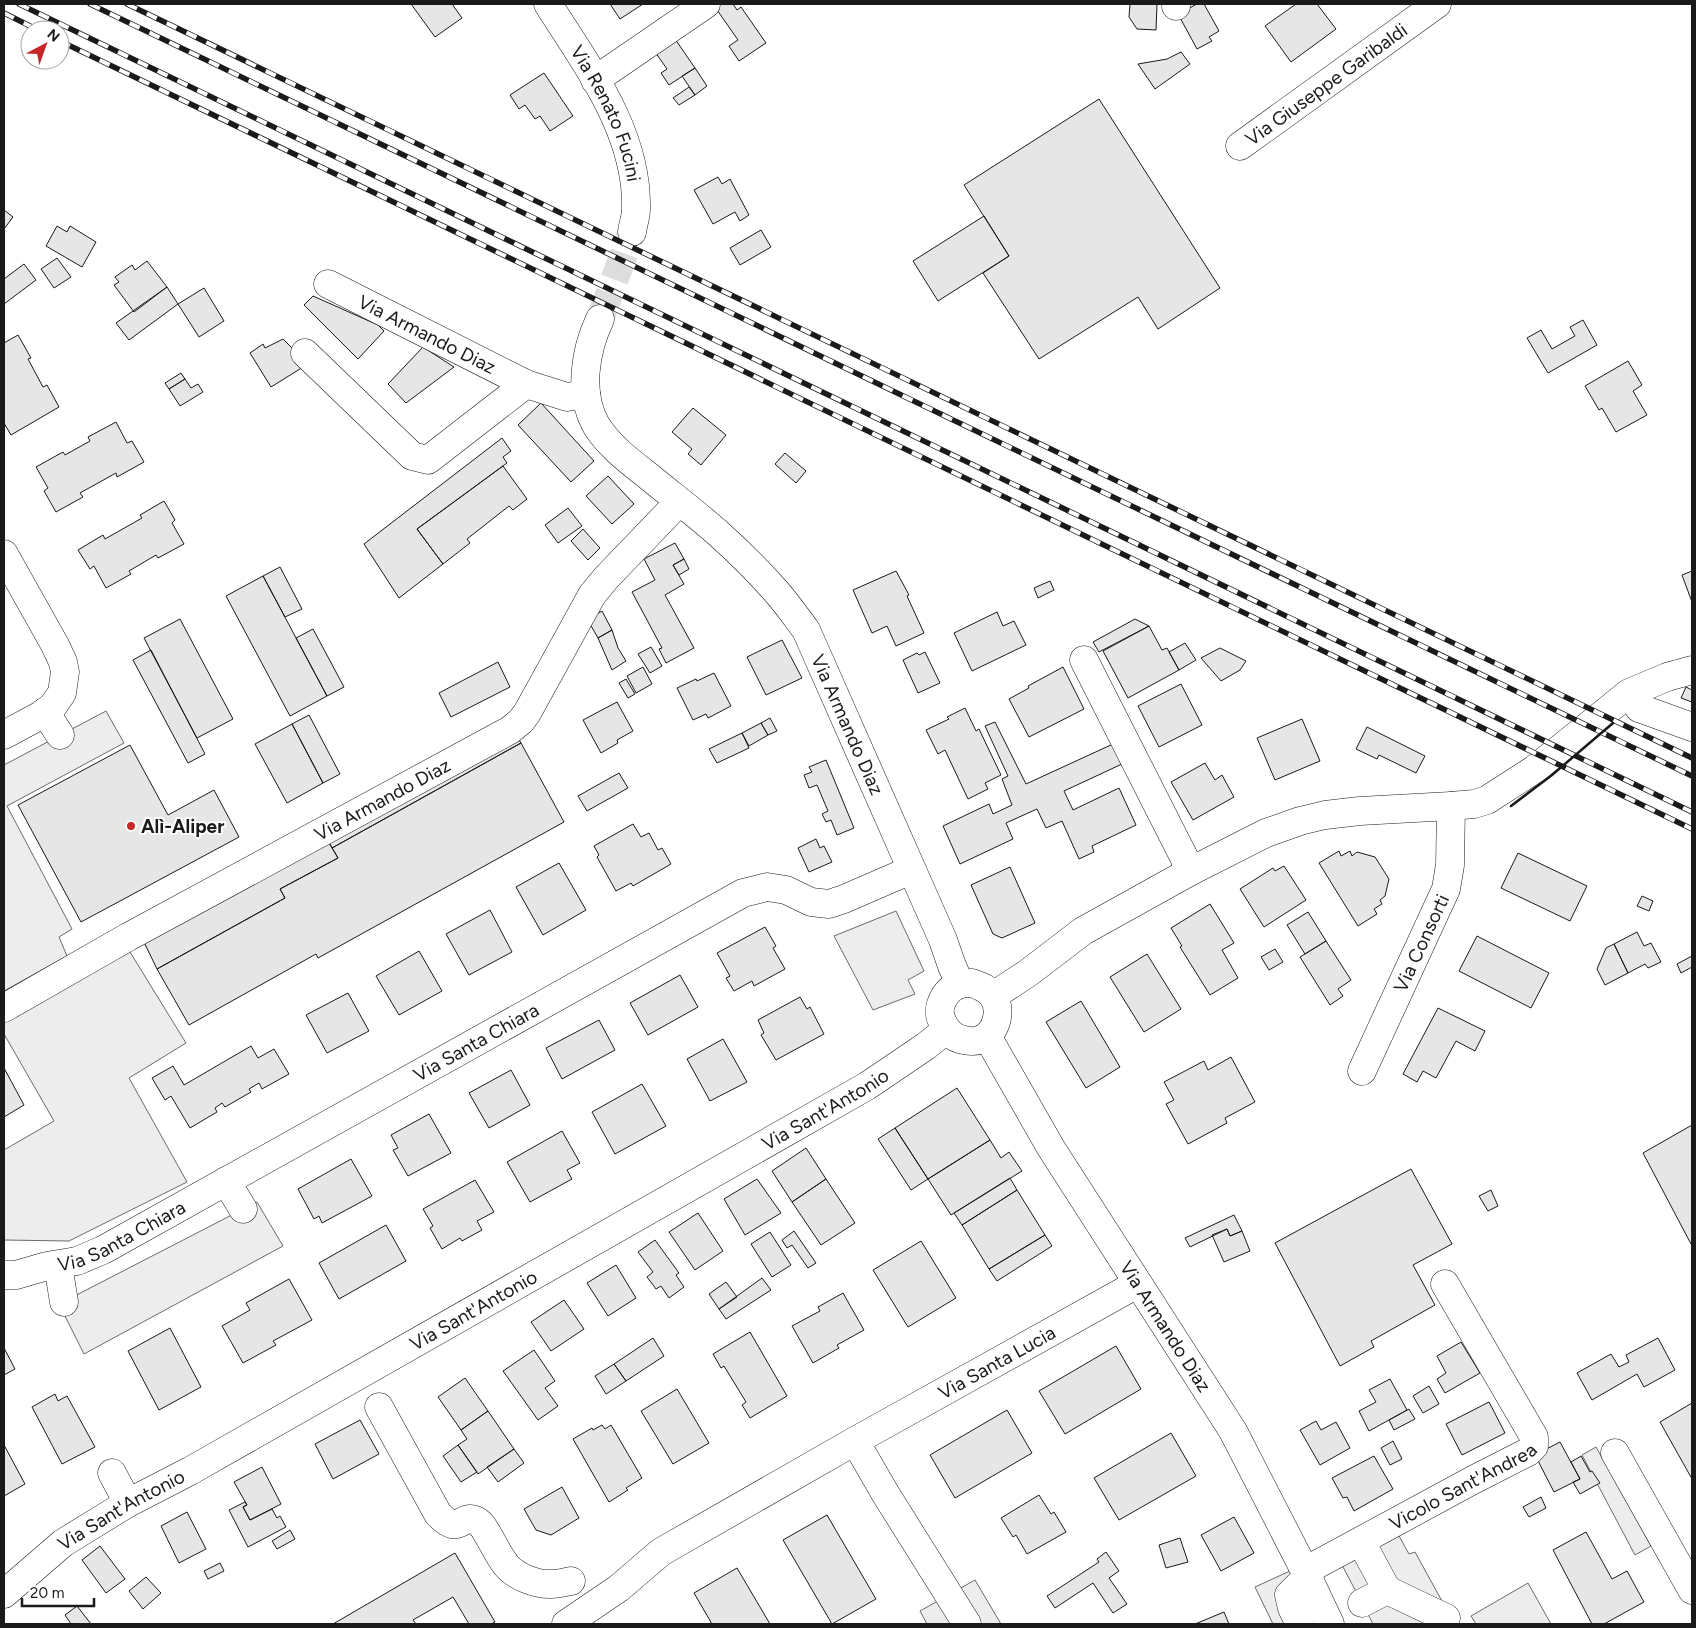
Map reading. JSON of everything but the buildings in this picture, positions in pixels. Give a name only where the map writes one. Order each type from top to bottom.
[{"type":"street","name":"Via Renato Fucini","points":[[548,4],[595,80],[622,133],[632,164],[635,184],[636,211],[632,232]]},
{"type":"street","points":[[595,80],[706,4]]},
{"type":"street","name":"Via Giuseppe Garibaldi","points":[[1240,146],[1437,4]]},
{"type":"street","name":"Via Armando Diaz","points":[[328,284],[526,384],[567,397],[586,394]]},
{"type":"street","name":"Via Armando Diaz","points":[[600,319],[590,343],[586,368],[586,394],[590,412],[596,424],[606,438],[628,460],[720,535],[774,589],[806,630],[943,940],[960,984]]},
{"type":"street","name":"Via Armando Diaz","points":[[305,353],[412,456],[428,460],[526,384]]},
{"type":"street","name":"Via Armando Diaz","points":[[4,1008],[128,938],[510,730],[527,714],[592,595],[606,578],[680,502]]},
{"type":"street","points":[[4,554],[63,662],[65,672],[53,702],[60,735]]},
{"type":"street","points":[[1084,660],[1192,871]]},
{"type":"street","points":[[993,996],[1028,973],[1083,931],[1266,833],[1300,821],[1325,815],[1474,804],[1487,800],[1535,770],[1629,693],[1668,677],[1692,670]]},
{"type":"street","points":[[4,735],[53,702]]},
{"type":"street","points":[[1640,708],[1692,727]]},
{"type":"street","name":"Via Consorti","points":[[1362,1071],[1446,889],[1450,865],[1451,806]]},
{"type":"street","name":"Via Santa Chiara","points":[[4,1275],[16,1275],[52,1265],[78,1261],[103,1250],[743,893],[767,887],[786,890],[811,902],[829,904],[911,870]]},
{"type":"street","points":[[972,983],[984,987],[993,996],[998,1007],[998,1019],[988,1036],[980,1040],[970,1041],[957,1038],[946,1030],[940,1017],[941,1003],[948,991],[960,984],[972,983]]},
{"type":"street","name":"Via Sant'Antonio","points":[[4,1594],[63,1543],[128,1503],[190,1471],[867,1086],[946,1030]]},
{"type":"street","name":"Via Armando Diaz","points":[[988,1036],[1051,1148],[1233,1432],[1308,1576],[1330,1624]]},
{"type":"street","points":[[226,1181],[243,1209]]},
{"type":"street","name":"Via Santa Chiara","points":[[4,1256],[52,1265]]},
{"type":"street","points":[[52,1265],[64,1302]]},
{"type":"street","name":"Via Santa Lucia","points":[[566,1624],[619,1588],[661,1552],[1137,1284]]},
{"type":"street","name":"Vicolo Sant'Andrea","points":[[1308,1576],[1473,1480],[1528,1452],[1534,1446],[1534,1437],[1445,1284]]},
{"type":"street","points":[[379,1407],[438,1514],[446,1522],[451,1525],[458,1525],[468,1520],[475,1520],[482,1525],[507,1566],[532,1581],[551,1584],[571,1582]]},
{"type":"street","points":[[855,1442],[966,1624]]},
{"type":"street","points":[[1615,1453],[1692,1590]]},
{"type":"street","points":[[112,1473],[128,1503]]},
{"type":"street","points":[[1366,1552],[1387,1590],[1446,1618]]},
{"type":"street","points":[[1300,1624],[1292,1608],[1289,1595],[1308,1576]]},
{"type":"street","points":[[1362,1603],[1387,1590]]},
{"type":"shaded area","points":[[106,711],[124,743],[7,806],[72,929],[59,937],[67,956],[4,991],[4,765]]},
{"type":"shaded area","points":[[896,911],[924,971],[908,980],[915,994],[873,1010],[834,936]]},
{"type":"shaded area","points":[[130,952],[186,1043],[129,1078],[187,1182],[69,1241],[4,1240],[4,1150],[54,1121],[4,1034],[4,1022]]},
{"type":"shaded area","points":[[257,1202],[283,1246],[84,1354],[59,1304]]},
{"type":"shaded area","points":[[1596,1447],[1651,1546],[1635,1555],[1582,1455]]},
{"type":"shaded area","points":[[1399,1536],[1409,1554],[1415,1552],[1448,1612],[1441,1624],[1373,1624],[1342,1565]]},
{"type":"shaded area","points":[[1290,1571],[1316,1624],[1273,1624],[1255,1587]]},
{"type":"shaded area","points":[[975,1580],[1001,1624],[927,1624],[920,1611]]},
{"type":"shaded area","points":[[1528,1583],[1551,1624],[1476,1624],[1471,1616]]},
{"type":"tunnel","points":[[600,319],[632,232]]},
{"type":"railway","points":[[19,4],[1692,812]]},
{"type":"railway","points":[[90,4],[1692,776]]},
{"type":"railway","points":[[127,4],[1692,758]]},
{"type":"railway","points":[[4,13],[20,21]]},
{"type":"railway","points":[[70,46],[1692,829]]},
{"type":"wall","points":[[1511,806],[1552,775],[1613,723]]},
{"type":"place","name":"Alì-Aliper","points":[[131,826]]}]
